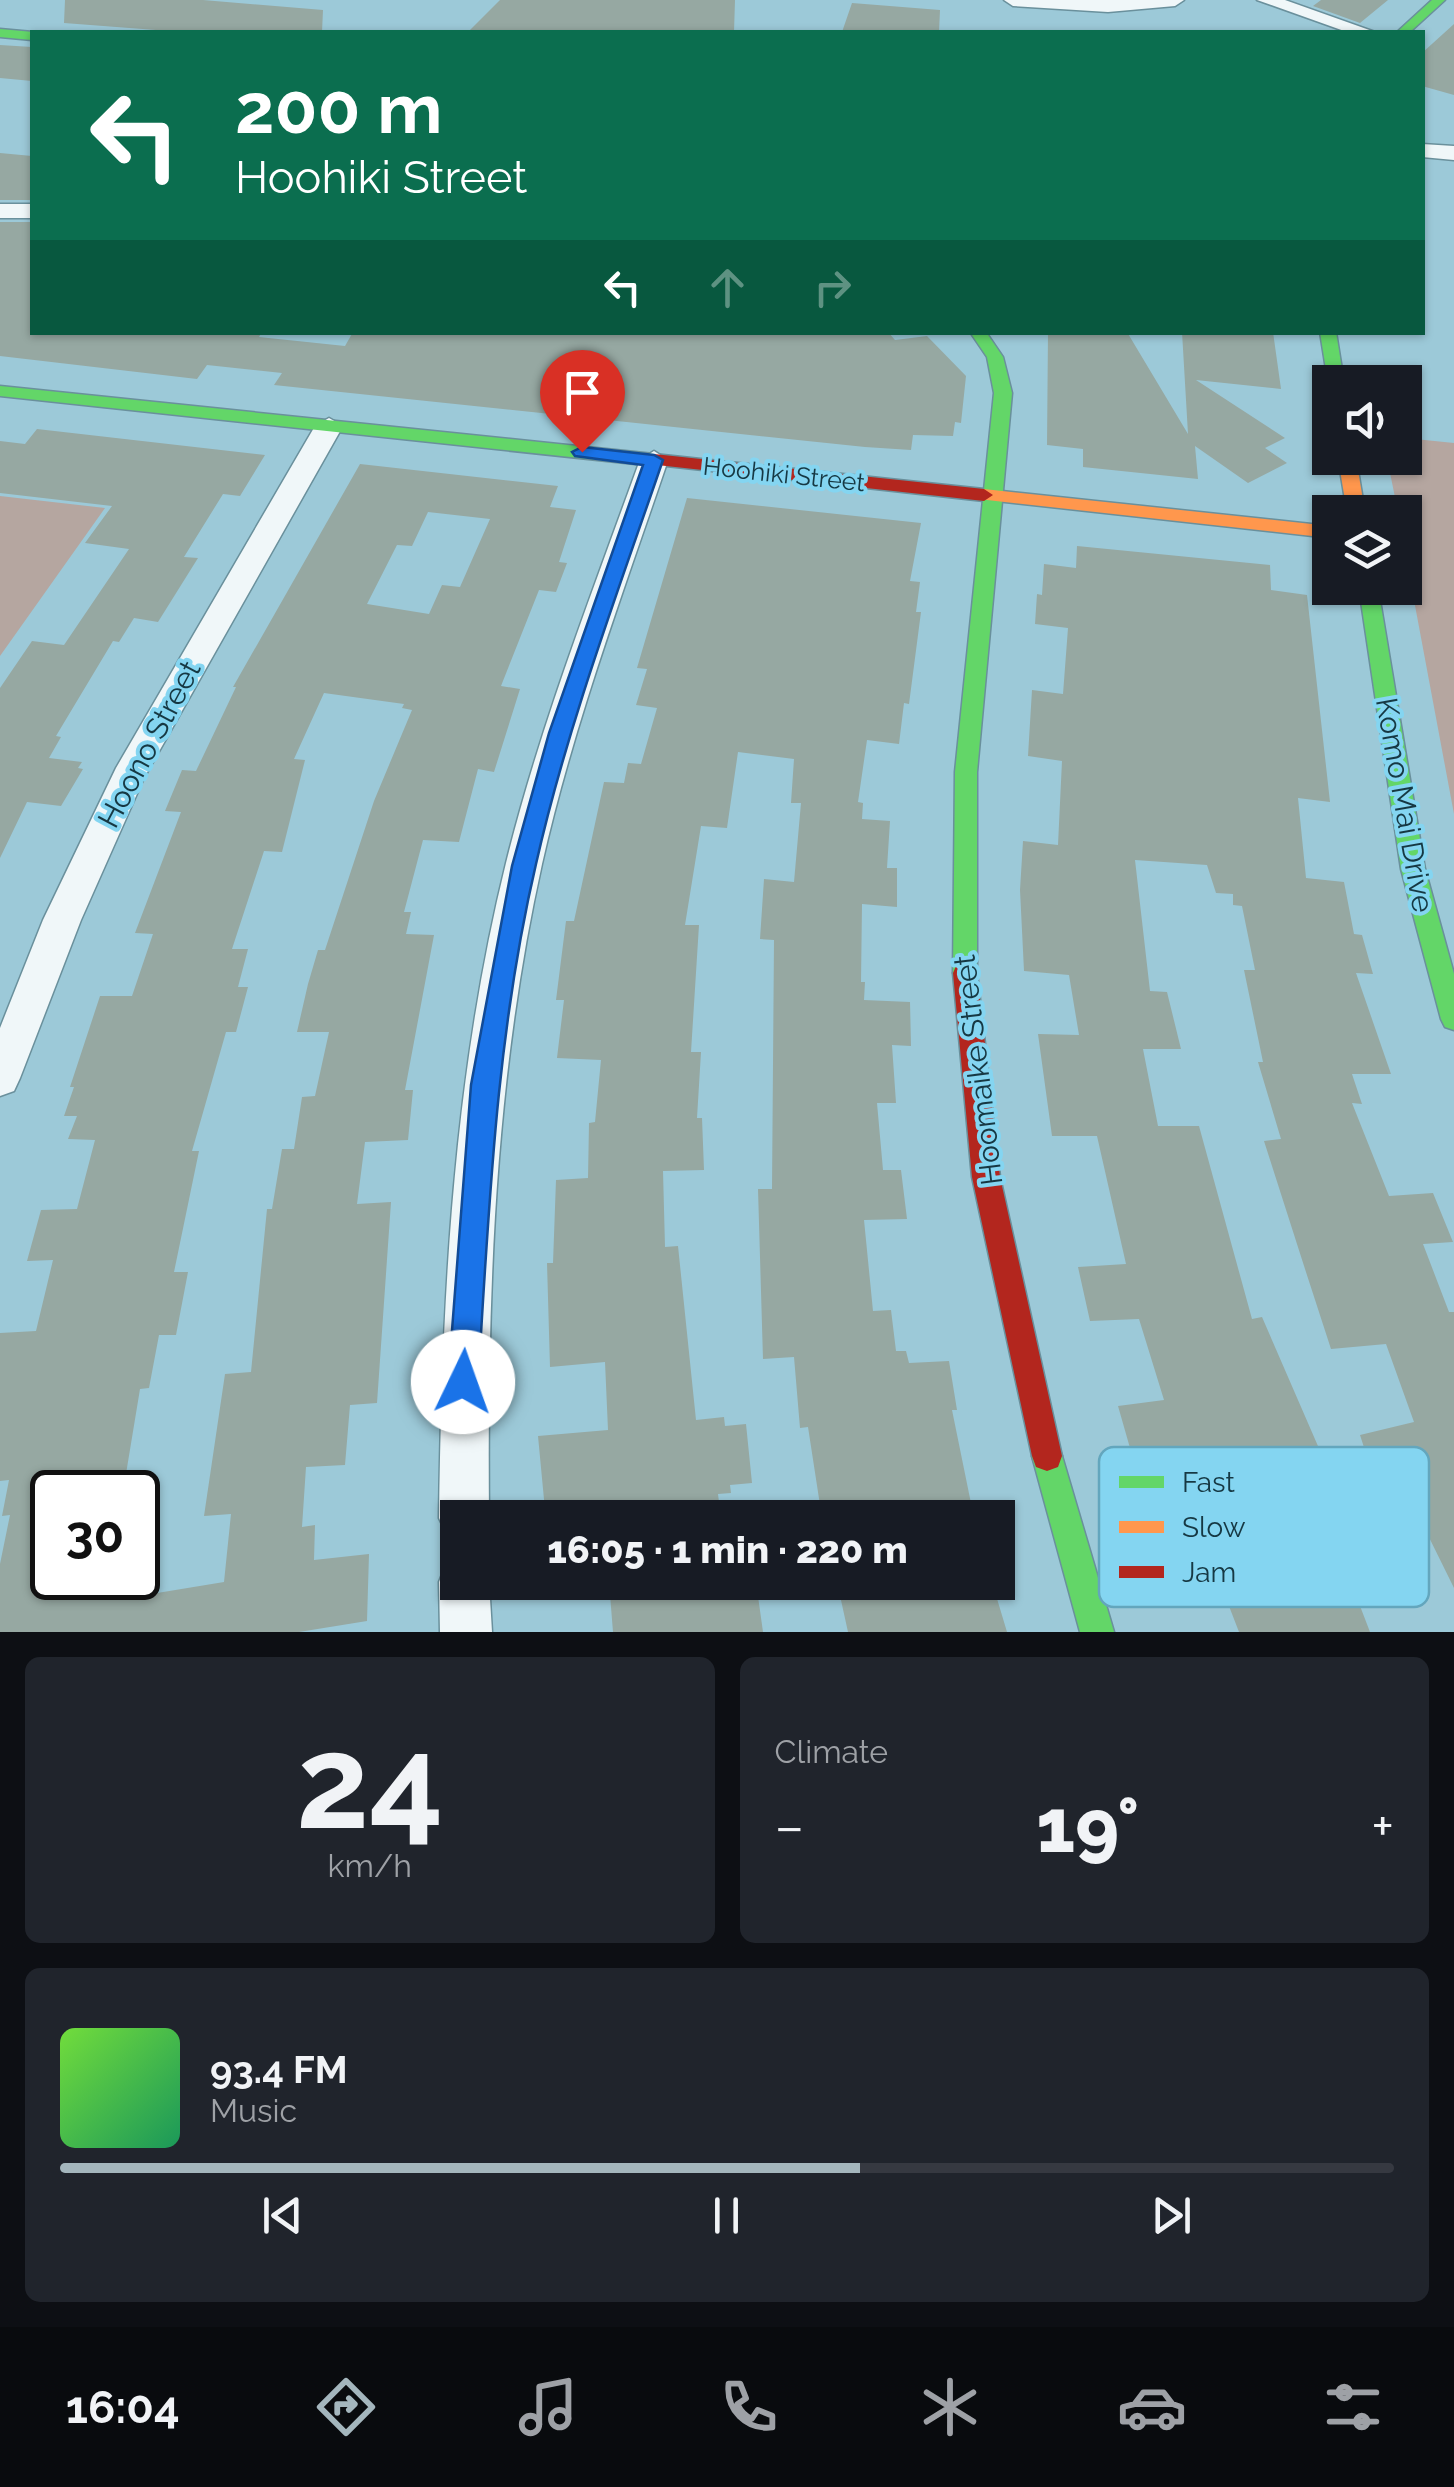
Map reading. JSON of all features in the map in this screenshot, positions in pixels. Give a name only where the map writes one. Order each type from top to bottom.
[{"type":"street","points":[[1013,0],[1108,6],[1175,0]]},
{"type":"street","points":[[1266,0],[1360,30]]},
{"type":"street","points":[[1405,30],[1439,0]]},
{"type":"street","points":[[0,33],[30,36]]},
{"type":"street","points":[[1425,150],[1454,154]]},
{"type":"street","points":[[0,211],[30,211]]},
{"type":"street","name":"Hoomaike Street","points":[[980,335],[995,356],[1003,394],[964,810],[962,901],[968,1016],[977,1102],[1013,1305],[1097,1632]]},
{"type":"street","points":[[1328,335],[1333,365]]},
{"type":"street","name":"Hoohiki Street","points":[[0,391],[1312,530]]},
{"type":"street","name":"Hoono Street","points":[[0,1078],[62,920],[128,777],[329,426]]},
{"type":"street","points":[[464,1500],[463,1382],[471,1228],[484,1085],[502,969],[524,866],[560,733],[654,460]]},
{"type":"street","name":"Komo Mai Drive","points":[[1371,605],[1414,869],[1454,1019]]},
{"type":"street","points":[[465,1600],[466,1632]]},
{"type":"shaded area","points":[[1422,440],[1454,443],[1454,814],[1415,605],[1422,605],[1422,495],[1395,495],[1390,475],[1422,475]]},
{"type":"shaded area","points":[[0,496],[105,508],[0,656]]},
{"type":"building","points":[[65,0],[203,0],[323,10],[322,30],[156,30],[64,23]]},
{"type":"building","points":[[500,0],[735,0],[734,30],[470,30]]},
{"type":"building","points":[[1321,0],[1388,0],[1360,23],[1313,6]]},
{"type":"building","points":[[852,3],[940,10],[939,30],[843,30]]},
{"type":"building","points":[[1454,24],[1454,95],[1425,87],[1425,50]]},
{"type":"building","points":[[0,45],[30,47],[30,81],[0,78]]},
{"type":"building","points":[[0,153],[30,156],[30,200],[0,200]]},
{"type":"building","points":[[0,222],[30,222],[30,335],[260,335],[345,346],[351,335],[891,335],[895,340],[927,336],[966,376],[961,423],[955,422],[953,436],[913,435],[911,450],[274,385],[282,373],[207,365],[197,379],[0,356]]},
{"type":"building","points":[[1048,335],[1129,335],[1188,434],[1182,335],[1273,335],[1281,389],[1196,380],[1285,438],[1265,448],[1287,463],[1248,483],[1195,446],[1198,479],[1083,467],[1083,449],[1047,445]]},
{"type":"building","points":[[37,429],[265,455],[240,496],[223,494],[184,557],[198,558],[158,622],[134,618],[119,642],[113,641],[56,736],[61,737],[49,758],[82,762],[78,768],[83,769],[61,806],[27,802],[0,858],[0,688],[32,641],[64,645],[129,549],[85,543],[112,506],[0,493],[0,441],[25,444]]},
{"type":"building","points":[[360,464],[558,486],[550,507],[576,510],[559,562],[567,563],[556,592],[539,590],[501,686],[520,689],[494,772],[478,769],[459,842],[423,840],[404,912],[411,912],[406,934],[434,935],[405,1090],[413,1090],[408,1140],[365,1142],[357,1204],[391,1202],[377,1403],[350,1405],[345,1465],[306,1467],[302,1527],[315,1525],[314,1560],[369,1554],[367,1621],[299,1632],[0,1632],[0,1564],[10,1515],[2,1516],[9,1480],[0,1481],[0,1333],[36,1331],[53,1260],[27,1261],[41,1210],[77,1209],[95,1140],[68,1139],[77,1116],[64,1116],[74,1087],[70,1087],[100,996],[132,996],[153,934],[135,933],[181,812],[165,811],[182,770],[196,771],[236,687]],"holes":[[[428,512],[490,519],[460,587],[442,585],[429,614],[367,604],[397,545],[412,546]],[[324,693],[404,704],[402,708],[412,710],[374,801],[325,950],[318,950],[297,1032],[329,1032],[315,1096],[302,1097],[294,1149],[282,1149],[272,1209],[267,1209],[251,1372],[225,1374],[204,1516],[231,1514],[224,1582],[160,1593],[160,1600],[30,1600],[30,1470],[127,1470],[140,1389],[149,1388],[159,1335],[176,1335],[188,1272],[174,1272],[199,1151],[192,1151],[226,1032],[236,1032],[248,987],[238,987],[248,949],[232,949],[264,851],[282,852],[305,760],[294,759]]]},
{"type":"building","points":[[687,498],[921,523],[910,581],[920,582],[916,612],[921,612],[909,704],[904,703],[899,744],[867,740],[858,802],[863,803],[862,819],[890,821],[887,868],[897,868],[897,907],[862,904],[861,982],[865,982],[864,1000],[910,1002],[911,1046],[892,1045],[896,1103],[877,1103],[883,1170],[901,1170],[907,1219],[864,1220],[873,1311],[891,1310],[896,1351],[906,1351],[909,1363],[949,1361],[957,1410],[952,1410],[970,1500],[819,1500],[808,1427],[800,1428],[794,1357],[763,1359],[758,1189],[772,1189],[774,940],[760,939],[764,879],[794,882],[801,803],[791,803],[794,759],[738,752],[727,828],[701,826],[685,925],[699,925],[691,1052],[701,1052],[697,1118],[702,1118],[704,1170],[663,1171],[665,1247],[678,1246],[696,1420],[724,1417],[725,1426],[746,1424],[752,1483],[730,1485],[731,1493],[718,1494],[719,1500],[544,1500],[538,1436],[608,1430],[605,1362],[550,1367],[547,1263],[553,1263],[556,1180],[588,1178],[589,1123],[595,1122],[601,1060],[557,1058],[564,1000],[556,1000],[566,921],[574,921],[604,782],[624,783],[628,763],[641,764],[657,708],[636,705],[647,669],[637,668]]},
{"type":"building","points":[[1077,546],[1270,565],[1271,590],[1307,595],[1330,802],[1298,798],[1306,878],[1344,882],[1354,934],[1362,935],[1373,974],[1356,973],[1391,1074],[1352,1074],[1362,1104],[1352,1103],[1389,1196],[1433,1193],[1453,1242],[1423,1244],[1449,1312],[1454,1312],[1454,1588],[1429,1537],[1429,1447],[1364,1447],[1360,1435],[1414,1422],[1386,1344],[1331,1349],[1264,1141],[1281,1139],[1258,1062],[1263,1062],[1244,970],[1255,970],[1242,906],[1233,905],[1233,894],[1216,893],[1207,865],[1135,860],[1150,991],[1167,992],[1181,1049],[1143,1049],[1158,1126],[1199,1126],[1252,1319],[1262,1317],[1318,1447],[1130,1447],[1118,1406],[1164,1400],[1139,1319],[1090,1321],[1078,1267],[1126,1264],[1097,1136],[1052,1136],[1038,1034],[1079,1035],[1069,975],[1024,971],[1020,890],[1023,841],[1058,845],[1062,761],[1028,756],[1032,690],[1063,694],[1068,628],[1035,624],[1044,564],[1076,568]]},
{"type":"building","points":[[610,1600],[759,1600],[763,1632],[613,1632]]},
{"type":"building","points":[[841,1600],[997,1600],[1007,1632],[848,1632]]},
{"type":"building","points":[[1229,1607],[1360,1607],[1370,1632],[1239,1632]]},
{"type":"traffic: fast","points":[[1405,30],[1439,0]]},
{"type":"traffic: fast","points":[[0,33],[30,36]]},
{"type":"traffic: fast","points":[[965,973],[966,772],[1003,393],[995,357],[980,335]]},
{"type":"traffic: fast","points":[[1328,335],[1333,365]]},
{"type":"traffic: fast","points":[[0,391],[654,460]]},
{"type":"traffic: fast","points":[[1371,605],[1413,869],[1454,1019]]},
{"type":"traffic: fast","points":[[1047,1456],[1097,1632]]},
{"type":"traffic: slow","points":[[1350,475],[1353,495]]},
{"type":"traffic: slow","points":[[984,495],[1312,530]]},
{"type":"traffic: jam","points":[[654,460],[984,495]]},
{"type":"traffic: jam","points":[[965,973],[986,1177],[1047,1456]]},
{"type":"route","points":[[463,1382],[484,1085],[502,969],[542,793],[654,460],[582,452]]}]
